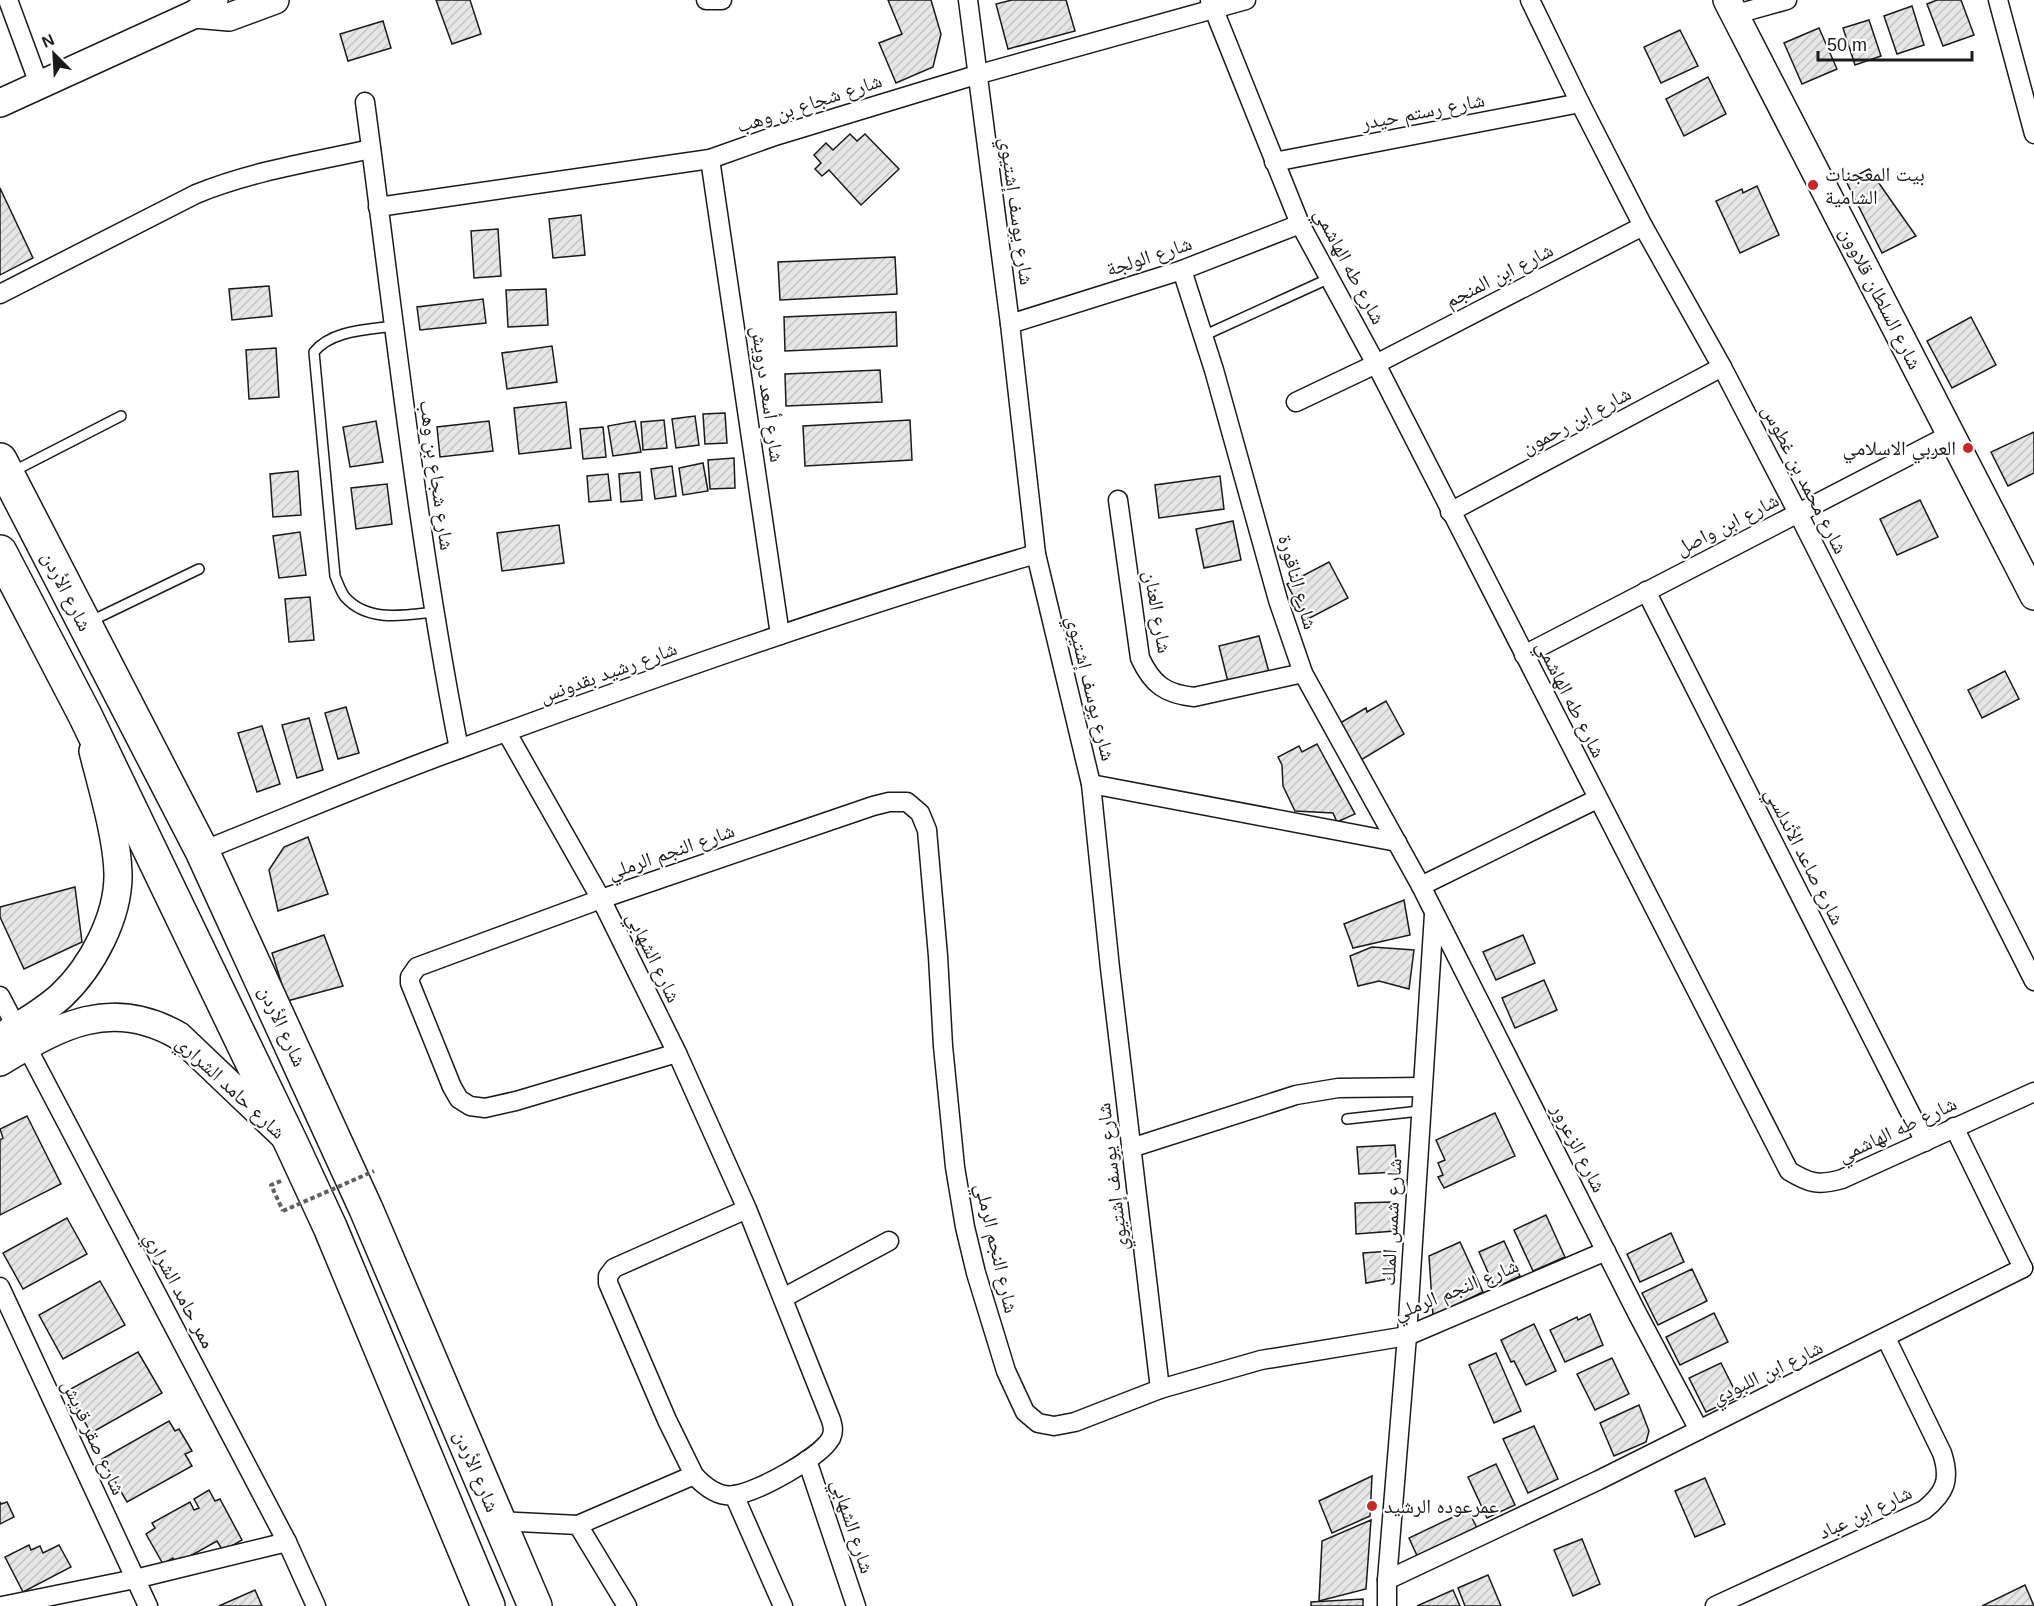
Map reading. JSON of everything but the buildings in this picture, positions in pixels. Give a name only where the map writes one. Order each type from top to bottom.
[{"type":"highway","name":"شارع الأردن","points":[[4,467],[202,851],[366,1209],[536,1606]]},
{"type":"highway","name":"شارع الأردن","points":[[0,552],[85,715],[330,1227],[488,1606]]},
{"type":"street","points":[[9,0],[39,84]]},
{"type":"street","points":[[0,103],[200,5],[229,17],[274,0]]},
{"type":"street","name":"شارع يوسف إشتيوي","points":[[968,0],[1010,324],[1036,554],[1091,784],[1160,1389]]},
{"type":"street","name":"شارع شجاع بن وهب","points":[[378,207],[710,159],[772,137],[976,75],[1212,5],[1246,0]]},
{"type":"street","name":"شارع محمد بن غطوس","points":[[1530,0],[1643,226],[1722,368],[1798,513],[2034,981]]},
{"type":"street","points":[[1730,7],[1787,0]]},
{"type":"street","points":[[1998,0],[2031,111],[2034,134]]},
{"type":"street","name":"شارع طه الهاشمي","points":[[1212,5],[1300,224],[1376,364],[1597,800],[1789,1171],[1808,1182],[1827,1183],[1842,1179],[2034,1092]]},
{"type":"street","name":"شارع السلطان قلاوون","points":[[1730,7],[2034,596]]},
{"type":"street","name":"شارع شجاع بن وهب","points":[[365,102],[434,612],[459,748]]},
{"type":"street","name":"شارع رستم حيدر","points":[[1274,162],[1580,103]]},
{"type":"street","points":[[0,294],[196,194],[221,184],[249,175],[371,149]]},
{"type":"street","name":"شارع أسعد درويش","points":[[710,159],[780,635]]},
{"type":"street","name":"شارع الولجة","points":[[1010,324],[1182,270],[1300,224]]},
{"type":"street","name":"شارع ابن المنجم","points":[[1296,402],[1376,364],[1643,226]]},
{"type":"street","name":"شارع الناقورة","points":[[1182,270],[1278,600],[1303,673],[1421,886]]},
{"type":"street","name":"شارع ابن رحمون","points":[[1450,512],[1722,368]]},
{"type":"street","name":"شارع ابن واصل","points":[[1524,655],[1951,434]]},
{"type":"street","name":"شارع العنان","points":[[1118,500],[1140,658],[1147,673],[1160,686],[1177,695],[1194,697],[1303,673]]},
{"type":"street","name":"شارع رشيد بقدونس","points":[[202,851],[459,748],[507,733],[655,678],[964,575],[1036,554]]},
{"type":"street","name":"شارع صاعد الأندلسي","points":[[1646,591],[1925,1142]]},
{"type":"street","name":"شارع حامد الشراري","points":[[0,1062],[14,1037],[62,995],[83,970],[108,923],[116,896],[118,873],[115,848],[85,715]]},
{"type":"street","name":"شارع الشهابي","points":[[507,733],[601,899],[677,1053],[747,1209],[833,1430],[826,1445],[807,1460],[778,1479],[734,1495]]},
{"type":"street","points":[[1091,784],[1397,842]]},
{"type":"street","points":[[1421,886],[1597,800]]},
{"type":"street","name":"شارع النجم الرملي","points":[[677,1053],[516,1101],[485,1108],[470,1106],[459,1099],[452,1087],[410,983],[410,977],[417,967],[601,899],[873,806],[890,802],[907,802],[920,813],[927,830],[943,1046],[955,1167],[976,1273],[1006,1371],[1024,1412],[1038,1423],[1054,1426],[1075,1422],[1160,1389],[1261,1360],[1407,1336],[1606,1251]]},
{"type":"street","name":"شارع الزعرور","points":[[1421,886],[1699,1430]]},
{"type":"street","name":"شارع شمس الملك","points":[[1387,1606],[1434,912]]},
{"type":"street","name":"ممر حامد الشراري","points":[[0,996],[14,1037],[287,1542],[316,1606]]},
{"type":"street","name":"شارع حامد الشراري","points":[[14,1037],[93,1019],[124,1018],[163,1027],[179,1036],[292,1145]]},
{"type":"street","points":[[1131,1148],[1296,1095],[1338,1088],[1422,1087]]},
{"type":"street","name":"شارع ابن اللبودي","points":[[1387,1580],[1599,1480],[2029,1269],[1954,1127]]},
{"type":"street","points":[[747,1209],[614,1268],[608,1276],[608,1283],[632,1341],[694,1475],[712,1491],[734,1495],[783,1606]]},
{"type":"street","points":[[783,1298],[889,1241]]},
{"type":"street","name":"شارع صقر قريش","points":[[0,1287],[148,1606]]},
{"type":"street","name":"شارع ابن عباد","points":[[1715,1606],[1924,1510],[1938,1499],[1944,1486],[1947,1468],[1942,1453],[1886,1338]]},
{"type":"street","name":"شارع الشهابي","points":[[807,1460],[856,1606]]},
{"type":"street","points":[[498,1521],[578,1525],[694,1475]]},
{"type":"street","points":[[578,1525],[627,1606]]},
{"type":"street","points":[[2,1606],[135,1579],[287,1542]]},
{"type":"lane","points":[[1203,336],[1330,278]]},
{"type":"lane","points":[[394,326],[331,338],[314,352],[335,576],[344,596],[354,605],[376,615],[397,616],[434,612]]},
{"type":"lane","points":[[4,467],[121,417]]},
{"type":"lane","points":[[85,625],[199,569]]},
{"type":"lane","points":[[1347,1119],[1420,1111]]},
{"type":"path","points":[[271,1185],[283,1210],[374,1171]]},
{"type":"place","name":"بيت المعجنات الشامية","points":[[1813,185]]},
{"type":"place","name":"العربي الاسلامي","points":[[1968,448]]},
{"type":"place","name":"عمرعوده الرشيد","points":[[1372,1506]]}]
